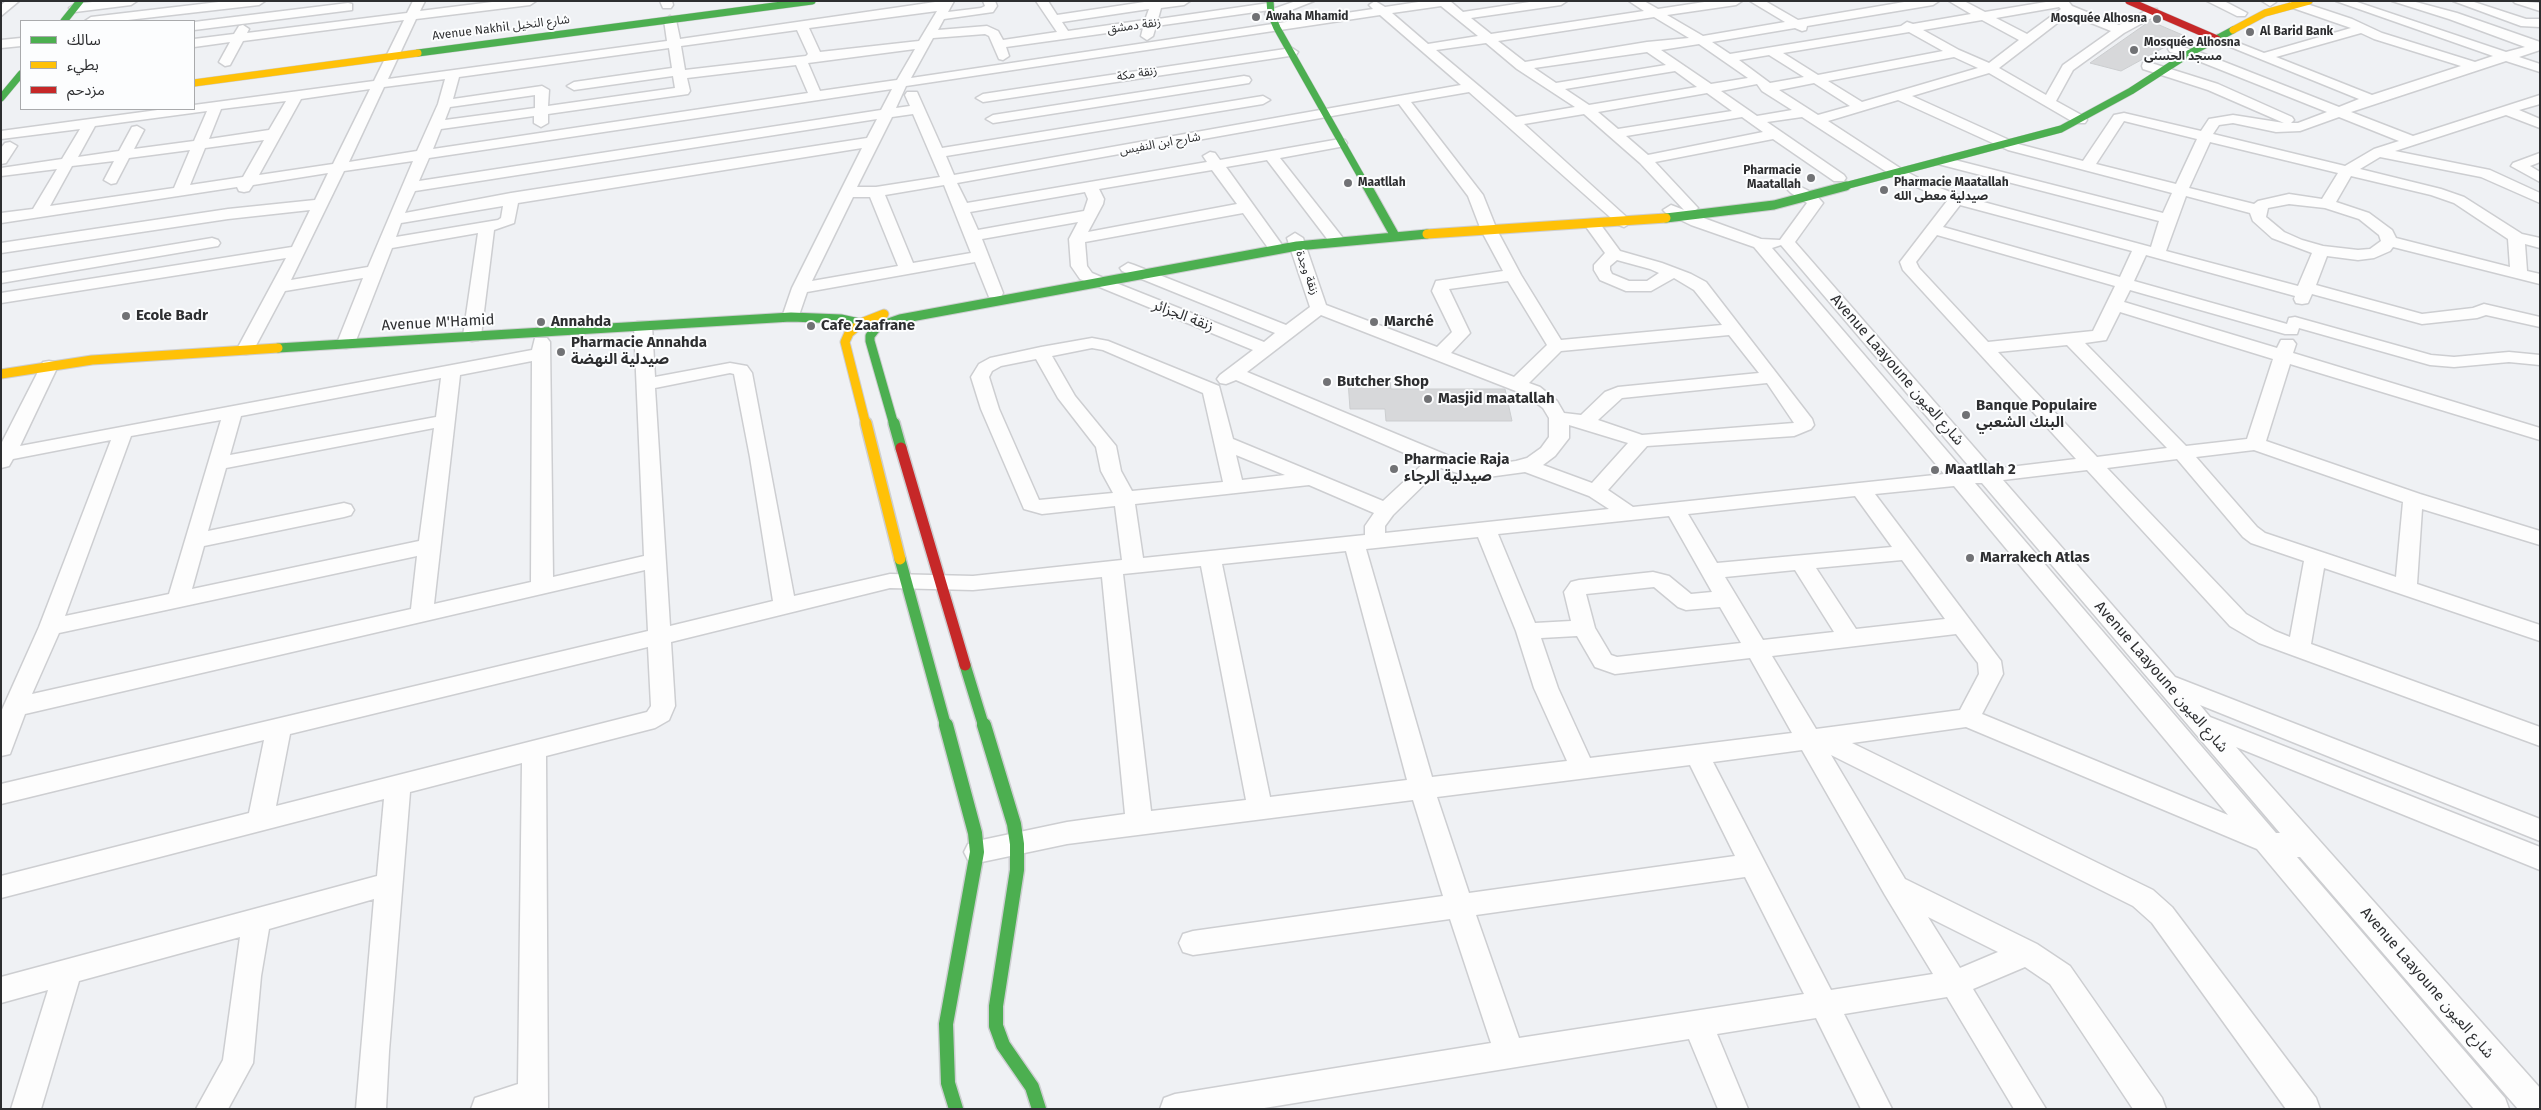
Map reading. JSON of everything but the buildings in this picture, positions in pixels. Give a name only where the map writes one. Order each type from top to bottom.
[{"type":"street","points":[[1,12],[13,1]]},
{"type":"street","points":[[65,20],[77,4],[131,1]]},
{"type":"street","points":[[160,17],[170,1]]},
{"type":"street","points":[[108,20],[160,17],[256,1]]},
{"type":"street","points":[[226,62],[256,1]]},
{"type":"street","points":[[246,349],[321,204],[392,57],[394,40],[412,16],[419,1]]},
{"type":"street","points":[[195,43],[530,1]]},
{"type":"street","name":"Avenue Nakhil شارع النخيل","points":[[195,83],[812,1]]},
{"type":"street","points":[[445,104],[542,90],[574,71],[674,43],[801,25],[945,8],[982,11],[989,9],[991,6],[989,1]]},
{"type":"street","points":[[1056,1],[1043,2],[1064,36]]},
{"type":"street","points":[[1054,19],[1156,3],[1184,1]]},
{"type":"street","name":"زنقة دمشق","points":[[999,44],[1270,8],[1308,1]]},
{"type":"street","points":[[1461,16],[1516,4],[1544,4],[1561,1]]},
{"type":"street","points":[[1635,1],[1729,58],[1763,84],[1892,169],[1927,188],[1956,198],[2149,251],[2422,319],[2476,313],[2484,309],[2540,322]]},
{"type":"street","points":[[1424,48],[1736,1]]},
{"type":"street","points":[[1756,1],[1828,41]]},
{"type":"street","points":[[1860,1],[1955,53],[1990,68],[2080,120]]},
{"type":"street","points":[[1522,66],[1647,46],[1701,40],[1933,1]]},
{"type":"street","points":[[1955,1],[2027,39]]},
{"type":"street","points":[[2129,1],[2203,34],[2267,56],[2371,99]]},
{"type":"street","points":[[2213,1],[2241,13]]},
{"type":"street","points":[[2136,74],[2174,49],[2241,13],[2270,1]]},
{"type":"street","points":[[1803,193],[1839,178],[1943,161],[2062,129],[2190,53],[2265,13],[2309,1]]},
{"type":"street","points":[[2342,1],[2540,68]]},
{"type":"street","points":[[2398,1],[2452,16],[2538,46]]},
{"type":"street","points":[[2459,1],[2527,24],[2540,23]]},
{"type":"street","points":[[2479,8],[2499,1]]},
{"type":"street","points":[[2519,1],[2540,7]]},
{"type":"street","points":[[1,218],[815,95],[904,88],[935,79],[1277,28],[1376,6],[1443,2],[1522,66],[1588,110],[1613,134],[1645,160],[1682,212],[1760,244],[1787,242],[1793,231],[1812,210],[1815,203],[1803,193]]},
{"type":"street","points":[[654,6],[666,3],[683,3]]},
{"type":"street","points":[[961,209],[1090,187],[1107,165],[1123,122],[1130,97],[1131,75],[1137,49],[1147,36],[1152,24],[1156,3]]},
{"type":"street","points":[[338,25],[349,4]]},
{"type":"street","points":[[195,26],[349,4]]},
{"type":"street","points":[[1544,4],[1570,26],[1611,52]]},
{"type":"street","points":[[1817,120],[1990,68],[2027,39],[2063,4]]},
{"type":"street","points":[[1729,58],[2063,4],[2120,30]]},
{"type":"street","points":[[2294,4],[2384,38],[2473,66]]},
{"type":"street","points":[[1376,6],[1513,122],[1621,218]]},
{"type":"street","points":[[791,317],[800,288],[847,192],[872,142],[904,88],[925,39],[945,8]]},
{"type":"street","points":[[1270,8],[1277,28],[1292,52],[1340,143],[1393,232]]},
{"type":"street","points":[[2048,103],[2068,68],[2120,30],[2153,12]]},
{"type":"street","points":[[670,20],[697,168]]},
{"type":"street","points":[[801,25],[815,55],[806,59]]},
{"type":"street","points":[[2267,56],[2361,29]]},
{"type":"street","points":[[195,109],[453,74],[574,71],[679,73],[806,59],[987,30],[994,34],[1007,68]]},
{"type":"street","name":"Avenue Nakhil شارع النخيل","points":[[394,40],[418,37]]},
{"type":"street","points":[[1,44],[20,42]]},
{"type":"street","points":[[1647,46],[1839,178]]},
{"type":"street","points":[[1984,348],[2100,336],[2124,282],[2149,251],[2168,219],[2205,136],[2214,122],[2226,119],[2276,128],[2300,127],[2371,99],[2538,46]]},
{"type":"street","points":[[2174,49],[2190,53],[2413,141]]},
{"type":"street","points":[[1770,51],[1861,107]]},
{"type":"street","name":"زنقة مكة","points":[[983,98],[1292,52]]},
{"type":"street","points":[[1513,122],[1709,89],[1815,79],[1955,53]]},
{"type":"street","points":[[210,64],[245,59]]},
{"type":"street","points":[[806,59],[815,95]]},
{"type":"street","points":[[1226,61],[1283,122]]},
{"type":"street","points":[[2148,66],[2213,87],[2300,127]]},
{"type":"street","points":[[1553,87],[1678,67]]},
{"type":"street","points":[[346,343],[395,219],[445,104],[453,74]]},
{"type":"street","points":[[970,74],[1005,141]]},
{"type":"street","points":[[5,101],[20,76]]},
{"type":"street","points":[[993,119],[1244,80]]},
{"type":"street","name":"شارح ابن النفيس","points":[[847,192],[876,192],[949,180],[1107,165],[1193,138],[1472,87]]},
{"type":"street","points":[[1039,1109],[1032,1087],[1003,1045],[996,1026],[996,1006],[1017,870],[1017,844],[1014,824],[940,583],[870,342],[870,336],[877,327],[900,320],[1136,271],[1296,242],[1393,232],[1621,218],[1682,212],[1803,193],[2017,132],[2068,114],[2113,87]]},
{"type":"street","points":[[904,88],[916,109],[949,180],[995,293]]},
{"type":"street","points":[[5,101],[20,89]]},
{"type":"street","points":[[542,90],[540,111],[543,194]]},
{"type":"street","points":[[435,126],[683,91]]},
{"type":"street","points":[[200,267],[296,95]]},
{"type":"street","points":[[1901,96],[2006,144],[2258,210]]},
{"type":"street","points":[[1402,99],[1475,195],[1488,226],[1513,275],[1556,346]]},
{"type":"street","points":[[936,153],[1262,100]]},
{"type":"street","points":[[2327,204],[2346,171],[2379,152],[2537,101]]},
{"type":"street","points":[[180,191],[216,106]]},
{"type":"street","points":[[409,187],[916,109]]},
{"type":"street","points":[[1,160],[5,140],[90,123],[186,110]]},
{"type":"street","points":[[2507,110],[2540,124]]},
{"type":"street","points":[[1613,134],[1750,116],[1805,112]]},
{"type":"street","points":[[2087,166],[2119,118],[2137,119],[2459,200],[2516,238],[2540,243]]},
{"type":"street","points":[[39,212],[90,123]]},
{"type":"street","points":[[111,180],[137,130]]},
{"type":"street","points":[[1,172],[274,134]]},
{"type":"street","points":[[1645,160],[1776,134]]},
{"type":"street","points":[[1193,138],[1218,164],[1276,245]]},
{"type":"street","points":[[395,219],[511,198],[872,142]]},
{"type":"street","points":[[1107,165],[1218,164],[1340,143]]},
{"type":"street","points":[[2379,152],[2484,173],[2540,199]]},
{"type":"street","points":[[1270,156],[1335,237]]},
{"type":"street","points":[[2540,158],[2518,166],[2540,178]]},
{"type":"street","points":[[1943,161],[2168,219]]},
{"type":"street","points":[[1090,187],[1096,199],[1077,239],[1079,266],[1093,280]]},
{"type":"street","points":[[876,192],[907,269]]},
{"type":"street","points":[[385,244],[502,224],[508,220],[511,198]]},
{"type":"street","points":[[1956,198],[1908,262],[1911,270],[2238,620],[2259,634],[2540,736]]},
{"type":"street","points":[[2289,199],[2327,204],[2364,216],[2386,233],[2389,241],[2384,248],[2374,253],[2358,255],[2321,251],[2278,235],[2265,226],[2258,218],[2258,210],[2263,204],[2274,200],[2289,199]]},
{"type":"street","points":[[1,248],[228,214],[321,204]]},
{"type":"street","points":[[1077,239],[1248,207]]},
{"type":"street","points":[[973,236],[1089,215]]},
{"type":"street","points":[[1488,226],[1592,224],[1621,218]]},
{"type":"street","points":[[1558,418],[1585,422],[1641,441],[1800,428],[1804,425],[1803,419],[1772,377],[1700,286],[1672,272],[1614,254],[1592,224]]},
{"type":"street","points":[[472,336],[487,226]]},
{"type":"street","points":[[1932,229],[2124,282],[2430,360],[2454,362],[2509,357],[2540,360]]},
{"type":"street","points":[[2516,238],[2519,274]]},
{"type":"street","points":[[2389,241],[2540,279]]},
{"type":"street","name":"زنقة وجدة","points":[[1296,242],[1319,308]]},
{"type":"street","name":"Avenue Laayoune شارع العيون","points":[[1787,242],[1849,316],[1990,476],[2092,598],[2204,724],[2307,847],[2538,1109]]},
{"type":"street","points":[[1,278],[212,243]]},
{"type":"street","name":"Avenue Laayoune شارع العيون","points":[[1760,244],[2494,1109]]},
{"type":"street","points":[[1,298],[298,250]]},
{"type":"street","points":[[2255,444],[2305,290],[2321,251]]},
{"type":"street","points":[[1614,254],[1605,261],[1602,270],[1606,277],[1626,286],[1652,286],[1672,272]]},
{"type":"street","points":[[800,288],[981,256]]},
{"type":"street","points":[[279,287],[375,271]]},
{"type":"street","name":"زنقة الجزائر","points":[[1136,271],[1288,332]]},
{"type":"street","points":[[1440,354],[1461,333],[1440,291],[1442,285],[1513,275]]},
{"type":"street","points":[[956,1109],[948,1082],[946,1024],[977,852],[975,833],[906,581],[845,342],[849,333],[861,323],[879,315],[898,310],[995,293],[1093,280]]},
{"type":"street","name":"زنقة الجزائر","points":[[1093,280],[1266,349]]},
{"type":"street","points":[[2115,305],[2540,434]]},
{"type":"street","points":[[1212,390],[1319,308],[1518,384],[1542,398],[1558,418],[1560,432],[1554,446],[1541,457],[1526,465],[1508,470],[1464,469],[1438,460],[1235,373]]},
{"type":"street","name":"Avenue M'Hamid","points":[[1,374],[49,366],[143,356],[791,317],[823,317],[877,327]]},
{"type":"street","points":[[1,887],[534,752],[655,719],[661,714],[663,706],[643,326]]},
{"type":"street","points":[[1518,384],[1556,346],[1734,329]]},
{"type":"street","points":[[542,586],[541,339],[544,332]]},
{"type":"street","points":[[2072,340],[2183,454],[2250,532],[2267,543],[2540,633]]},
{"type":"street","points":[[1212,390],[1108,346],[1085,344],[990,364],[980,377],[990,408],[1030,501],[1036,506],[1124,499],[1309,479]]},
{"type":"street","points":[[1041,352],[1067,398],[1106,446],[1111,471],[1124,499],[1123,567],[1140,823]]},
{"type":"street","points":[[3,458],[123,433],[541,354]]},
{"type":"street","points":[[3,458],[49,366]]},
{"type":"street","points":[[647,384],[730,368],[741,370],[760,458],[785,605]]},
{"type":"street","points":[[422,614],[443,421],[451,371]]},
{"type":"street","points":[[1585,422],[1612,396],[1618,393],[1772,377]]},
{"type":"street","points":[[1212,390],[1234,487]]},
{"type":"street","points":[[178,600],[232,413]]},
{"type":"street","points":[[216,464],[443,421]]},
{"type":"street","points":[[1,747],[15,707],[50,627],[123,433]]},
{"type":"street","points":[[1596,490],[1641,441]]},
{"type":"street","points":[[1225,442],[1386,510]]},
{"type":"street","points":[[1,794],[871,584],[906,581],[973,583],[1990,476],[2255,444],[2413,499],[2540,538]]},
{"type":"street","points":[[1438,460],[1386,510],[1364,541],[1422,788],[1458,905],[1510,1055]]},
{"type":"street","points":[[1526,465],[1596,490],[1628,513]]},
{"type":"street","points":[[1860,489],[1906,553],[1990,661],[1992,667],[1991,674],[1968,718]]},
{"type":"street","points":[[2406,588],[2413,499]]},
{"type":"street","points":[[1674,508],[1754,648],[1816,739],[1895,887],[2031,1109]]},
{"type":"street","points":[[194,541],[344,510]]},
{"type":"street","points":[[1485,528],[1527,631],[1546,688],[1583,769]]},
{"type":"street","points":[[50,627],[430,546]]},
{"type":"street","points":[[1710,572],[1906,553]]},
{"type":"street","points":[[1210,558],[1260,808]]},
{"type":"street","points":[[2299,648],[2315,559]]},
{"type":"street","points":[[15,707],[655,561]]},
{"type":"street","points":[[1802,564],[1849,637]]},
{"type":"street","points":[[1725,599],[1686,602],[1661,582],[1653,579],[1579,587],[1575,592],[1584,628],[1602,661],[1615,666],[1754,648],[1962,625]]},
{"type":"street","points":[[1527,631],[1584,628]]},
{"type":"street","points":[[2123,671],[2168,684],[2540,830]]},
{"type":"street","points":[[2156,711],[2174,714],[2204,724],[2540,859]]},
{"type":"street","points":[[977,852],[1067,834],[1140,823],[1697,755],[1968,718],[2270,843],[2307,847]]},
{"type":"street","points":[[260,822],[279,726]]},
{"type":"street","points":[[1816,739],[2127,888],[2143,898],[2162,915],[2305,1109]]},
{"type":"street","points":[[486,1109],[532,1101],[534,752]]},
{"type":"street","points":[[1697,755],[1751,865],[1877,1109]]},
{"type":"street","points":[[371,1109],[398,787]]},
{"type":"street","points":[[1193,943],[1751,865]]},
{"type":"street","points":[[1,990],[389,884]]},
{"type":"street","points":[[1895,887],[2026,952],[2060,975],[2151,1109]]},
{"type":"street","points":[[212,1109],[238,1063],[256,921]]},
{"type":"street","points":[[1175,1109],[1268,1101],[1510,1055],[1955,983],[2026,952]]},
{"type":"street","points":[[26,1109],[67,973]]},
{"type":"street","points":[[1698,1024],[1733,1109]]},
{"type":"traffic: fast","points":[[65,20],[80,1]]},
{"type":"traffic: fast","points":[[418,53],[812,1]]},
{"type":"traffic: fast","points":[[1270,1],[1271,14],[1277,28],[1395,236]]},
{"type":"traffic: fast","points":[[1666,218],[1774,205],[2061,129],[2131,91],[2190,53],[2233,30]]},
{"type":"traffic: fast","points":[[1,98],[20,75]]},
{"type":"traffic: fast","points":[[901,448],[870,341],[870,336],[877,327],[900,319],[1297,246],[1427,234]]},
{"type":"traffic: fast","points":[[278,348],[791,317],[841,319],[873,326]]},
{"type":"traffic: fast","points":[[900,559],[975,833],[977,852],[946,1024],[948,1083],[956,1109]]},
{"type":"traffic: fast","points":[[965,665],[1014,824],[1017,844],[1017,870],[996,1006],[996,1026],[1003,1045],[1032,1087],[1039,1109]]},
{"type":"traffic: slow","points":[[2233,30],[2265,13],[2309,1]]},
{"type":"traffic: slow","points":[[195,83],[418,53]]},
{"type":"traffic: slow","points":[[1427,234],[1666,218]]},
{"type":"traffic: slow","points":[[884,314],[861,323],[849,333],[845,342],[900,559]]},
{"type":"traffic: slow","points":[[1,374],[92,360],[278,348]]},
{"type":"traffic: jam","points":[[2129,1],[2217,39]]},
{"type":"traffic: jam","points":[[901,448],[965,665]]},
{"type":"place","name":"Awaha Mhamid","points":[[1256,17]]},
{"type":"place","name":"Mosquée Alhosna","points":[[2157,19]]},
{"type":"place","name":"Al Barid Bank","points":[[2250,32]]},
{"type":"place","name":"Mosquée Alhosna مسجد الحسنى","points":[[2134,50]]},
{"type":"place","name":"Pharmacie Maatallah","points":[[1811,178]]},
{"type":"place","name":"Maatllah","points":[[1348,183]]},
{"type":"place","name":"Pharmacie Maatallah صيدلية معطى الله","points":[[1884,190]]},
{"type":"place","name":"Ecole Badr","points":[[126,316]]},
{"type":"place","name":"Annahda","points":[[541,322]]},
{"type":"place","name":"Marché","points":[[1374,322]]},
{"type":"place","name":"Cafe Zaafrane","points":[[811,326]]},
{"type":"place","name":"Pharmacie Annahda صيدلية النهضة","points":[[561,352]]},
{"type":"place","name":"Butcher Shop","points":[[1327,382]]},
{"type":"place","name":"Masjid maatallah","points":[[1428,399]]},
{"type":"place","name":"Banque Populaire البنك الشعبي","points":[[1966,415]]},
{"type":"place","name":"Pharmacie Raja صيدلية الرجاء","points":[[1394,469]]},
{"type":"place","name":"Maatllah 2","points":[[1935,470]]},
{"type":"place","name":"Marrakech Atlas","points":[[1970,558]]}]
